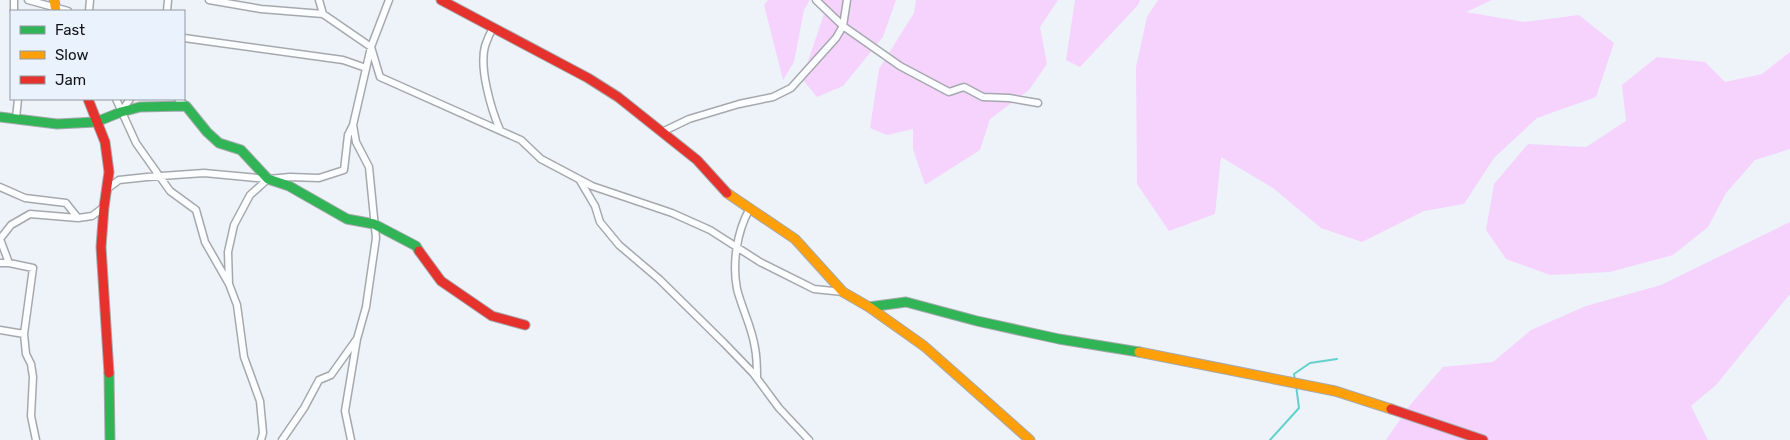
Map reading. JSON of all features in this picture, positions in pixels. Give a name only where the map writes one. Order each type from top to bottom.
[{"type":"street","points":[[28,0],[55,6]]},
{"type":"street","points":[[210,0],[261,9],[323,14],[371,47],[380,77],[521,140],[541,159],[592,186],[672,213],[710,230],[760,262],[814,289],[843,292]]},
{"type":"street","points":[[319,0],[323,14]]},
{"type":"street","points":[[351,440],[345,412],[357,339],[366,307],[376,238],[369,167],[356,142],[354,125],[371,47],[389,0]]},
{"type":"street","points":[[440,0],[588,78],[618,97],[697,160],[729,196],[795,239],[843,292],[869,307],[943,362],[1030,440]]},
{"type":"street","points":[[816,0],[842,26],[900,66],[949,92],[964,87],[983,97],[1009,98],[1038,103]]},
{"type":"street","points":[[662,132],[689,119],[739,104],[773,97],[792,88],[836,38],[842,26],[847,0]]},
{"type":"street","points":[[492,28],[484,47],[486,87],[500,130]]},
{"type":"street","points":[[185,38],[343,60],[366,68]]},
{"type":"street","points":[[16,118],[18,100]]},
{"type":"street","points":[[88,100],[105,142],[109,172],[101,247],[104,314],[108,346],[110,440]]},
{"type":"street","points":[[116,100],[136,143],[170,191],[196,210],[205,242],[229,284],[236,305],[244,357],[260,401],[263,433],[261,440]]},
{"type":"street","points":[[122,112],[129,100]]},
{"type":"street","points":[[179,100],[206,132],[219,142],[242,150],[268,179],[289,186],[347,219],[374,224],[416,246],[441,281],[492,316],[525,325]]},
{"type":"street","points":[[0,117],[57,124],[96,122],[140,107],[186,106]]},
{"type":"street","points":[[106,189],[119,180],[204,173],[268,179],[290,177],[319,178],[344,170],[348,135],[354,125]]},
{"type":"street","points":[[578,178],[595,206],[600,222],[619,245],[659,279],[724,343],[809,440]]},
{"type":"street","points":[[229,284],[228,252],[234,225],[250,196],[268,179]]},
{"type":"street","points":[[0,187],[25,198],[66,203],[78,218]]},
{"type":"street","points":[[9,263],[0,239],[11,225],[30,214],[78,218],[92,216],[104,207]]},
{"type":"street","points":[[749,210],[742,223],[737,248],[737,288],[756,348],[757,379]]},
{"type":"street","points":[[0,262],[33,268],[24,334],[26,354],[32,377],[31,416],[34,439]]},
{"type":"street","points":[[869,307],[906,302],[977,321],[1059,339],[1178,358],[1327,390],[1463,432],[1483,440]]},
{"type":"street","points":[[0,330],[24,334]]},
{"type":"street","points":[[282,440],[304,408],[319,380],[331,375],[357,339]]},
{"type":"shaded area","points":[[768,0],[810,0],[804,10],[794,62],[783,80],[764,5]]},
{"type":"shaded area","points":[[818,0],[896,0],[883,37],[843,86],[817,97],[802,79],[824,14]]},
{"type":"shaded area","points":[[916,0],[1058,0],[1040,27],[1047,64],[1029,90],[990,119],[980,150],[925,185],[913,149],[913,129],[887,135],[870,128],[879,69],[914,13]]},
{"type":"shaded area","points":[[1075,0],[1140,0],[1138,5],[1080,67],[1066,60]]},
{"type":"shaded area","points":[[1158,0],[1492,0],[1466,12],[1524,22],[1579,15],[1614,43],[1596,97],[1537,118],[1494,158],[1464,204],[1424,211],[1362,242],[1321,228],[1273,188],[1221,157],[1215,214],[1169,231],[1137,184],[1136,67],[1147,17]]},
{"type":"shaded area","points":[[1790,52],[1790,149],[1755,160],[1726,193],[1708,227],[1673,255],[1610,272],[1550,275],[1506,259],[1486,230],[1494,184],[1528,144],[1586,147],[1626,121],[1622,85],[1657,57],[1705,62],[1725,82],[1762,74]]},
{"type":"shaded area","points":[[1790,222],[1790,294],[1716,385],[1691,406],[1708,440],[1386,440],[1410,405],[1443,367],[1493,362],[1531,330],[1586,306],[1661,285]]},
{"type":"waterway","points":[[1295,381],[1294,374],[1310,363],[1337,359]]},
{"type":"waterway","points":[[1270,440],[1299,408],[1296,385]]},
{"type":"traffic: fast","points":[[0,117],[57,124],[96,122],[140,107],[186,106],[207,132],[219,143],[241,150],[268,179],[289,186],[347,219],[374,224],[416,246],[419,251]]},
{"type":"traffic: fast","points":[[869,307],[906,302],[977,321],[1059,339],[1139,352]]},
{"type":"traffic: fast","points":[[109,373],[110,440]]},
{"type":"traffic: slow","points":[[54,0],[56,10]]},
{"type":"traffic: slow","points":[[727,193],[795,239],[843,292],[869,307],[924,346],[1030,440]]},
{"type":"traffic: slow","points":[[1139,352],[1335,391],[1391,409]]},
{"type":"traffic: jam","points":[[441,0],[588,78],[618,97],[697,160],[727,193]]},
{"type":"traffic: jam","points":[[88,100],[105,142],[109,172],[101,247],[109,373]]},
{"type":"traffic: jam","points":[[419,251],[441,281],[492,316],[525,325]]},
{"type":"traffic: jam","points":[[1391,409],[1483,440]]}]
